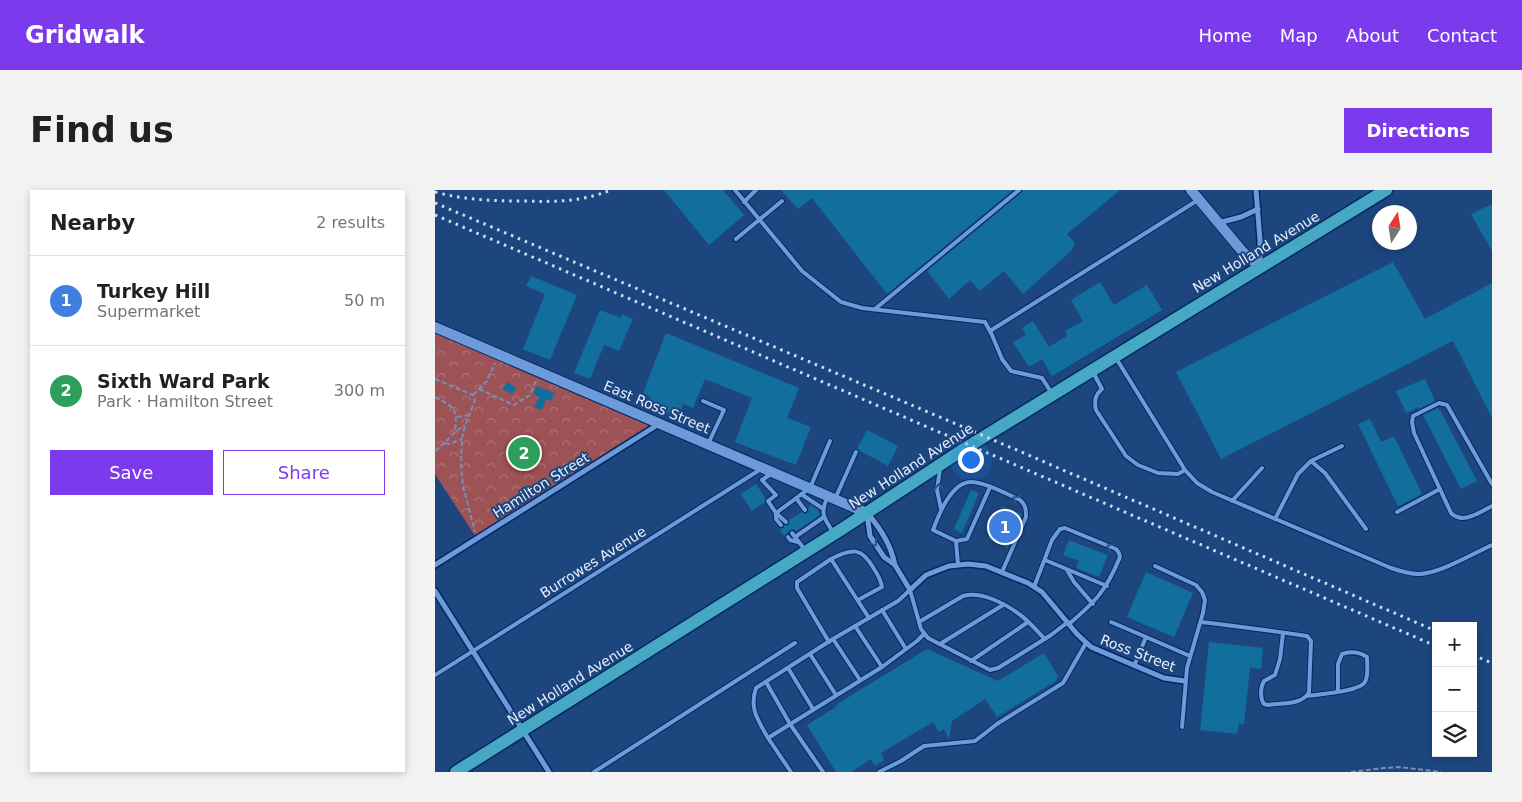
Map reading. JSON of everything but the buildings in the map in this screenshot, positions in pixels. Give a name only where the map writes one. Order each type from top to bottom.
[{"type":"main road","name":"New Holland Avenue","points":[[456,772],[835,534],[940,464],[1386,190]]},
{"type":"street","points":[[1191,190],[1242,251],[1259,267]]},
{"type":"street","points":[[1256,190],[1260,240],[1259,267]]},
{"type":"street","points":[[1218,223],[1241,217],[1258,209]]},
{"type":"street","name":"East Ross Street","points":[[435,326],[768,470],[805,491],[831,498],[867,513]]},
{"type":"street","name":"Hamilton Street","points":[[435,565],[660,424]]},
{"type":"street","points":[[867,513],[870,536],[884,557],[895,565]]},
{"type":"street","points":[[867,513],[879,527],[893,552],[895,565],[910,590]]},
{"type":"street","name":"Ross Street","points":[[910,590],[926,575],[957,564],[986,566],[1034,587],[1047,598],[1086,643],[1100,651],[1164,678],[1185,681]]},
{"type":"street","points":[[435,591],[549,772]]},
{"type":"lane","points":[[735,190],[801,271],[841,302],[862,308],[985,322],[1002,359],[1011,371],[1042,378],[1052,394]]},
{"type":"lane","points":[[744,202],[756,190]]},
{"type":"lane","points":[[875,309],[1019,190]]},
{"type":"lane","points":[[990,331],[1199,200]]},
{"type":"lane","points":[[736,240],[782,201]]},
{"type":"lane","points":[[1114,356],[1185,470],[1197,483],[1205,488],[1391,568],[1411,573],[1429,572],[1492,545]]},
{"type":"lane","points":[[1091,370],[1102,389],[1097,394],[1094,402],[1096,410],[1125,456],[1138,465],[1158,473],[1178,474],[1185,470]]},
{"type":"lane","points":[[703,401],[724,410],[708,444]]},
{"type":"lane","points":[[1492,484],[1445,404],[1439,403],[1413,416],[1414,433],[1451,513],[1455,517],[1469,518],[1492,506]]},
{"type":"lane","points":[[776,513],[805,491],[830,441]]},
{"type":"lane","points":[[1275,519],[1298,474],[1311,461],[1342,446]]},
{"type":"lane","points":[[823,508],[831,498],[856,452]]},
{"type":"lane","points":[[1311,461],[1325,474],[1366,529]]},
{"type":"lane","points":[[940,464],[937,490],[941,509]]},
{"type":"lane","points":[[1232,501],[1262,468]]},
{"type":"lane","points":[[768,470],[763,480],[776,495],[768,501],[776,513],[786,522]]},
{"type":"lane","name":"Burrowes Avenue","points":[[435,675],[768,470]]},
{"type":"lane","points":[[990,487],[967,539],[956,541],[933,530],[941,509],[957,487],[963,483],[971,482],[990,487],[1021,500],[1026,510],[1025,517],[1002,572]]},
{"type":"lane","points":[[1397,512],[1440,489]]},
{"type":"lane","points":[[805,491],[823,508],[824,517],[835,534]]},
{"type":"lane","points":[[796,498],[805,510]]},
{"type":"lane","points":[[776,513],[776,519],[781,525]]},
{"type":"lane","points":[[787,537],[790,540],[824,517]]},
{"type":"lane","points":[[791,772],[755,716],[754,696],[757,688],[903,597],[910,590],[919,622],[924,634],[928,638],[986,668],[995,670],[1068,624],[1093,604],[1107,586],[1120,557],[1119,553],[1116,549],[1065,528],[1060,529],[1052,540],[1034,587]]},
{"type":"lane","points":[[795,537],[807,551]]},
{"type":"lane","points":[[956,541],[957,564]]},
{"type":"lane","points":[[858,600],[882,587],[881,581],[867,557],[863,554],[845,552],[797,582],[797,588],[831,641],[860,680]]},
{"type":"lane","points":[[831,559],[869,618]]},
{"type":"lane","points":[[1045,560],[1107,586]]},
{"type":"lane","points":[[1155,566],[1196,584],[1205,600],[1201,622],[1187,668],[1182,727]]},
{"type":"lane","points":[[1066,569],[1074,582],[1093,604]]},
{"type":"lane","points":[[919,622],[963,596],[970,594],[980,595],[1020,614],[1045,639]]},
{"type":"lane","points":[[940,644],[1003,605]]},
{"type":"lane","points":[[882,610],[906,649]]},
{"type":"lane","points":[[971,660],[1028,622]]},
{"type":"lane","points":[[1111,622],[1190,656]]},
{"type":"lane","points":[[1201,622],[1307,636],[1311,641],[1309,692],[1307,696]]},
{"type":"lane","points":[[855,626],[882,667]]},
{"type":"lane","points":[[1283,633],[1280,659],[1275,675],[1262,684],[1261,700],[1264,704],[1269,705],[1301,700],[1307,696],[1357,688],[1365,682],[1368,672],[1367,658],[1361,653],[1348,652],[1342,654],[1338,664],[1338,691]]},
{"type":"lane","points":[[768,738],[882,667],[924,634]]},
{"type":"lane","points":[[1134,666],[1146,637]]},
{"type":"lane","points":[[594,772],[795,643]]},
{"type":"lane","points":[[879,772],[924,746],[975,741],[997,724],[1063,683],[1086,643]]},
{"type":"lane","points":[[810,654],[836,695]]},
{"type":"lane","points":[[788,668],[813,709]]},
{"type":"lane","points":[[766,682],[790,724],[823,772]]},
{"type":"path","points":[[473,395],[487,381],[499,354]]},
{"type":"path","points":[[479,389],[514,405],[530,395],[540,372]]},
{"type":"path","points":[[435,379],[473,395],[475,400],[465,424],[461,465],[463,486],[477,539]]},
{"type":"path","points":[[435,397],[451,406],[457,417],[455,431]]},
{"type":"path","points":[[457,417],[469,415]]},
{"type":"path","points":[[435,451],[465,424]]},
{"type":"path","points":[[445,443],[449,444],[462,440]]},
{"type":"path","points":[[1351,772],[1384,768],[1441,772]]},
{"type":"green space","points":[[435,327],[660,423],[477,539],[435,474]]},
{"type":"railway","points":[[435,192],[479,200],[546,201],[578,199],[611,190]]},
{"type":"railway","points":[[435,203],[968,429],[1432,629]]},
{"type":"railway","points":[[435,215],[1432,644]]},
{"type":"railway","points":[[1477,657],[1492,663]]},
{"type":"place","name":"Sixth Ward Park","points":[[524,453]]},
{"type":"place","name":"Turkey Hill","points":[[1005,527]]}]
